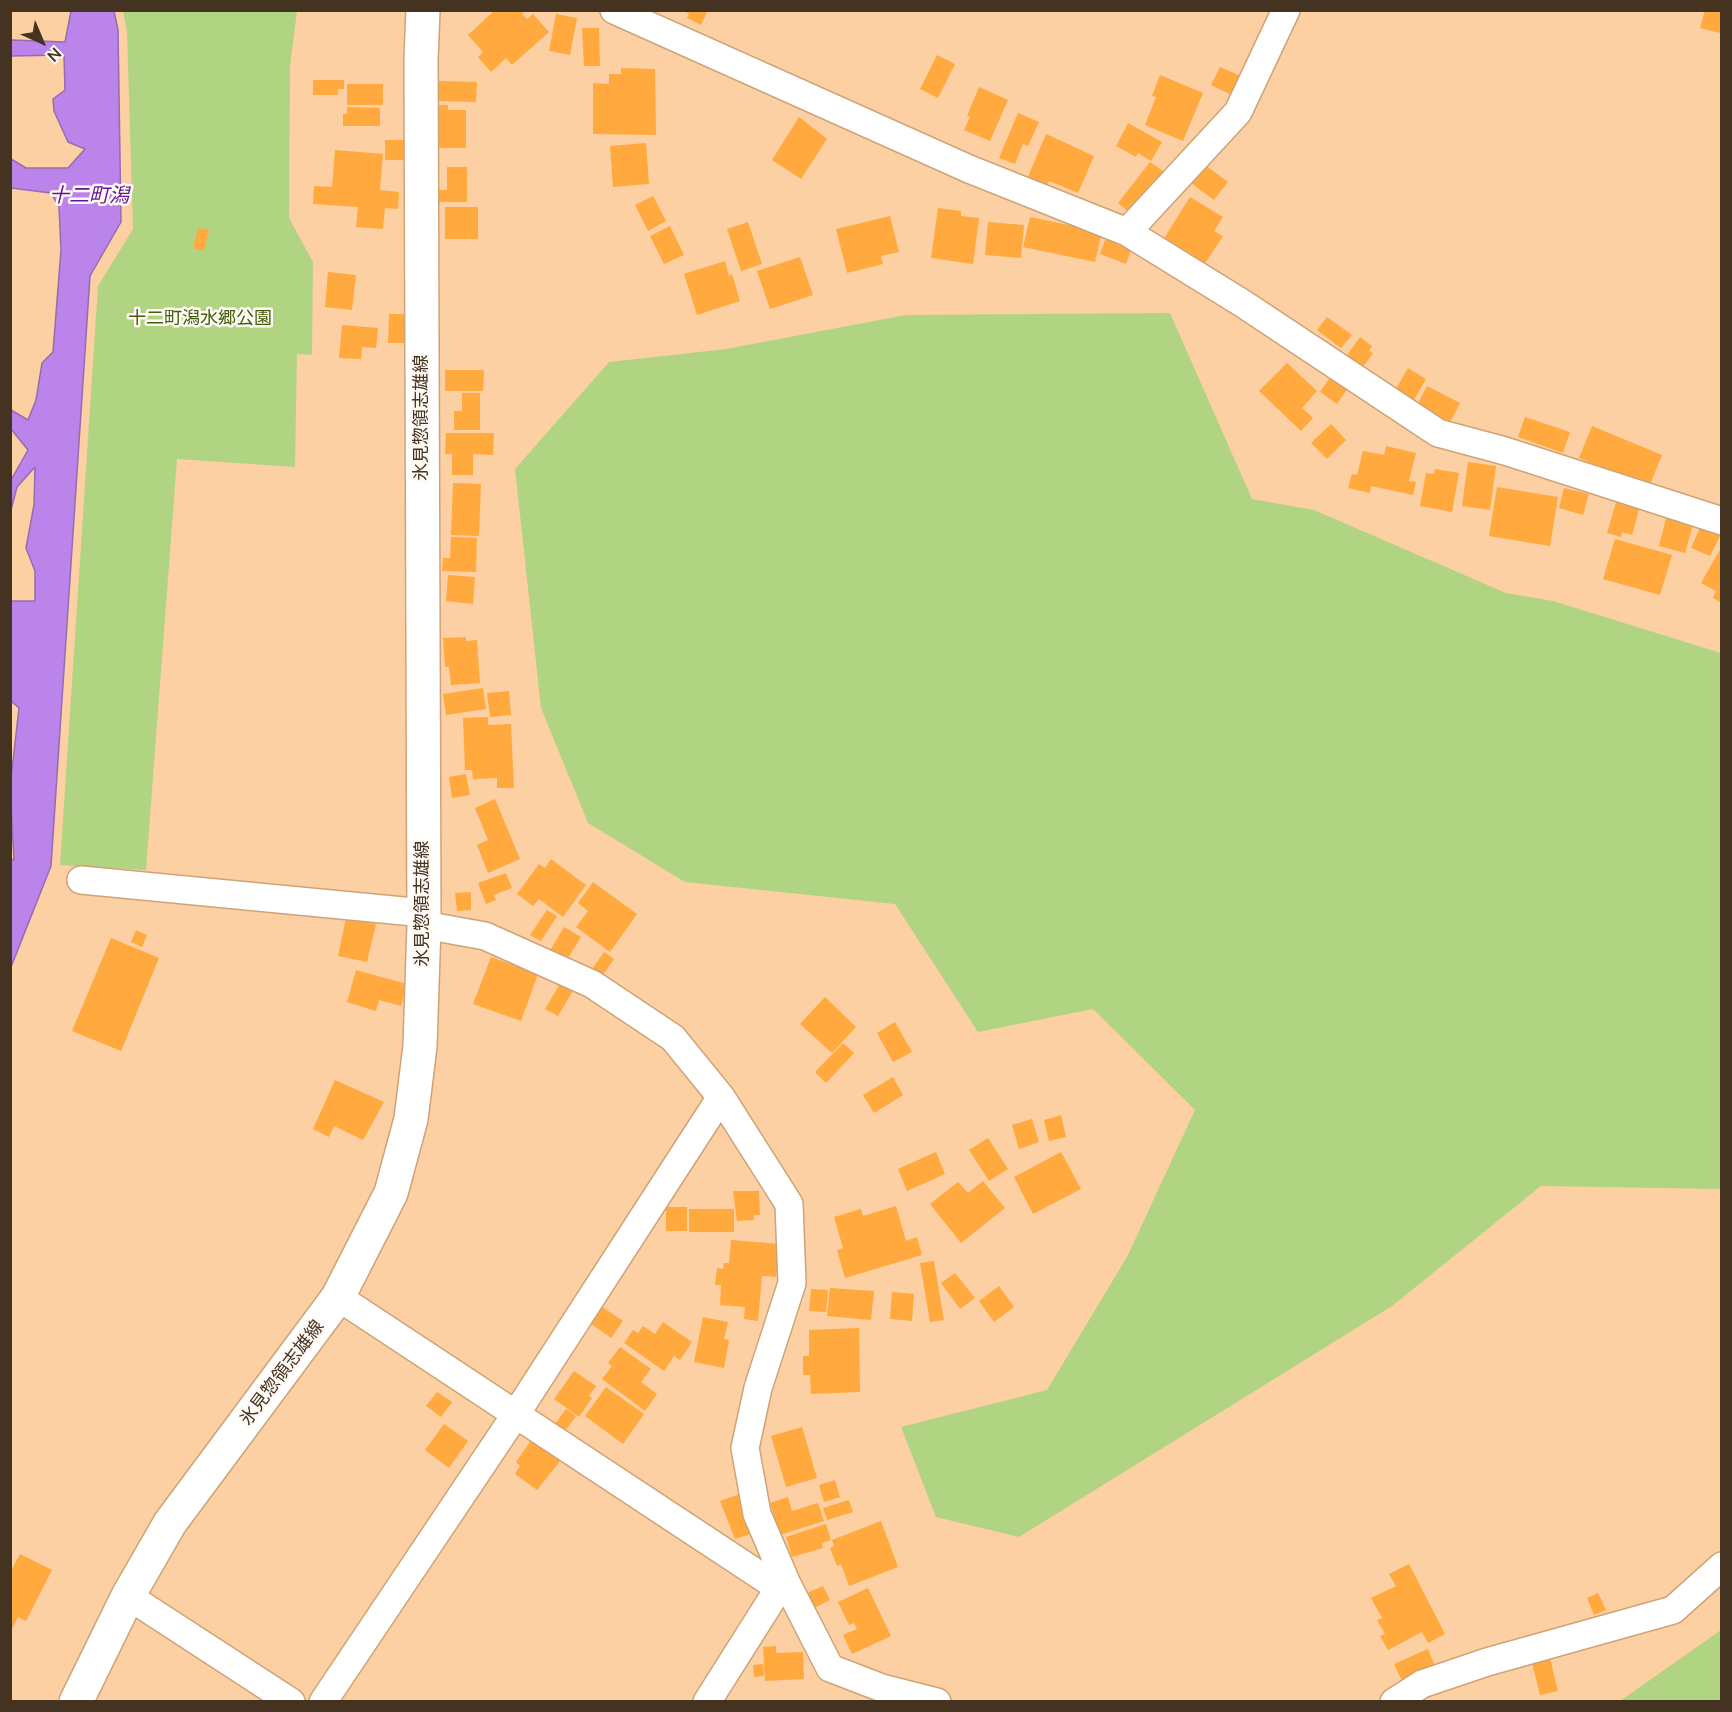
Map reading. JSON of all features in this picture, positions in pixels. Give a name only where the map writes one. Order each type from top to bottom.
[{"type":"main road","name":"氷見惣領志雄線","points":[[76,1701],[128,1596],[170,1523],[338,1297],[391,1192],[411,1119],[420,1046],[424,919],[421,72],[423,10]]},
{"type":"street","points":[[614,10],[969,170],[1127,232],[1242,303],[1438,433],[1505,451],[1722,520]]},
{"type":"street","points":[[1127,232],[1238,112],[1286,10]]},
{"type":"street","points":[[81,880],[424,919],[485,936],[592,984],[673,1038],[721,1097],[789,1204],[792,1283],[758,1388],[745,1448],[757,1514],[783,1586],[830,1668],[882,1688],[937,1701]]},
{"type":"street","points":[[323,1701],[516,1414],[721,1097]]},
{"type":"street","points":[[338,1297],[783,1586]]},
{"type":"street","points":[[1394,1701],[1422,1684],[1487,1662],[1673,1610],[1722,1566]]},
{"type":"street","points":[[707,1701],[783,1586]]},
{"type":"street","points":[[128,1596],[291,1701]]},
{"type":"green space","name":"十二町潟水郷公園","points":[[123,11],[297,11],[290,66],[289,218],[313,262],[312,355],[297,354],[295,467],[177,459],[146,870],[60,865],[98,286],[133,229],[127,32]]},
{"type":"green space","points":[[1170,313],[1252,499],[1314,510],[1506,593],[1553,601],[1721,653],[1721,1189],[1541,1186],[1392,1306],[1019,1537],[936,1517],[901,1427],[1047,1390],[1127,1257],[1195,1110],[1093,1009],[978,1032],[895,904],[685,882],[588,823],[541,708],[515,469],[609,362],[726,349],[906,315]]},
{"type":"green space","points":[[1721,1630],[1721,1701],[1620,1701]]},
{"type":"water","name":"十二町潟","points":[[71,11],[114,11],[118,30],[121,222],[90,276],[51,866],[11,967],[11,859],[14,860],[10,787],[19,708],[11,701],[11,601],[35,601],[35,571],[26,548],[34,505],[35,467],[17,487],[11,510],[11,480],[28,450],[11,429],[11,410],[28,420],[36,400],[42,363],[53,352],[61,250],[59,207],[51,193],[11,188],[11,159],[26,168],[68,168],[85,149],[68,142],[54,111],[53,99],[65,90],[64,55],[11,56],[11,40],[65,42]]},
{"type":"building","points":[[495,10],[526,10],[522,14],[527,19],[533,14],[549,32],[512,65],[506,58],[491,72],[478,57],[483,52],[468,35]]},
{"type":"building","points":[[683,10],[708,10],[701,25],[687,18],[689,14]]},
{"type":"building","points":[[1705,10],[1722,10],[1720,33],[1700,28]]},
{"type":"building","points":[[556,14],[577,18],[570,55],[549,51]]},
{"type":"building","points":[[582,28],[599,28],[600,66],[584,66]]},
{"type":"building","points":[[937,55],[955,64],[938,98],[920,89]]},
{"type":"building","points":[[1220,67],[1243,77],[1234,96],[1211,85]]},
{"type":"building","points":[[621,68],[655,69],[656,135],[593,134],[593,83],[609,84],[609,74],[621,74]]},
{"type":"building","points":[[1160,75],[1203,93],[1183,141],[1145,125],[1156,97],[1152,96]]},
{"type":"building","points":[[313,80],[344,80],[344,89],[338,89],[338,95],[313,95]]},
{"type":"building","points":[[439,81],[477,82],[476,102],[438,101]]},
{"type":"building","points":[[347,84],[383,84],[383,105],[347,105]]},
{"type":"building","points":[[979,87],[1008,100],[990,141],[964,130]]},
{"type":"building","points":[[439,105],[448,105],[448,110],[466,110],[466,148],[439,148]]},
{"type":"building","points":[[347,107],[380,108],[380,126],[343,126],[343,114],[347,114]]},
{"type":"building","points":[[1018,113],[1039,122],[1028,146],[1023,144],[1015,164],[999,158]]},
{"type":"building","points":[[799,117],[827,139],[801,179],[772,160]]},
{"type":"building","points":[[1128,123],[1162,142],[1151,161],[1138,153],[1136,157],[1116,146]]},
{"type":"building","points":[[1046,134],[1094,156],[1078,193],[1049,181],[1046,187],[1027,179]]},
{"type":"building","points":[[385,140],[405,140],[405,160],[385,160]]},
{"type":"building","points":[[646,143],[649,184],[613,187],[610,146]]},
{"type":"building","points":[[335,150],[383,154],[380,190],[399,192],[398,209],[385,208],[383,229],[356,227],[358,207],[313,204],[314,186],[332,187]]},
{"type":"building","points":[[1150,162],[1163,171],[1130,213],[1118,203]]},
{"type":"building","points":[[1201,162],[1228,182],[1214,200],[1187,180]]},
{"type":"building","points":[[447,167],[467,167],[467,202],[438,202],[438,190],[447,190]]},
{"type":"building","points":[[653,196],[666,221],[648,231],[635,205]]},
{"type":"building","points":[[1190,197],[1223,217],[1214,231],[1223,236],[1204,265],[1163,240]]},
{"type":"building","points":[[445,207],[478,207],[478,239],[445,239]]},
{"type":"building","points":[[938,208],[961,211],[961,216],[979,218],[973,264],[931,258]]},
{"type":"building","points":[[890,216],[899,252],[881,256],[883,264],[847,273],[836,229]]},
{"type":"building","points":[[1030,217],[1102,232],[1095,262],[1023,247]]},
{"type":"building","points":[[748,222],[762,264],[741,271],[727,229]]},
{"type":"building","points":[[988,222],[1024,225],[1021,258],[985,255]]},
{"type":"building","points":[[670,226],[684,255],[664,264],[650,236]]},
{"type":"building","points":[[198,228],[209,230],[204,251],[193,248]]},
{"type":"building","points":[[1108,232],[1134,242],[1126,264],[1100,254]]},
{"type":"building","points":[[800,257],[813,295],[770,309],[757,271]]},
{"type":"building","points":[[725,261],[729,276],[732,274],[740,301],[697,315],[684,274]]},
{"type":"building","points":[[328,272],[356,275],[352,310],[325,307]]},
{"type":"building","points":[[389,314],[408,314],[408,343],[388,343]]},
{"type":"building","points":[[1327,317],[1352,335],[1341,348],[1317,330]]},
{"type":"building","points":[[342,325],[378,328],[376,348],[362,347],[361,359],[339,358]]},
{"type":"building","points":[[1360,337],[1372,346],[1369,351],[1373,353],[1361,370],[1345,358]]},
{"type":"building","points":[[1287,363],[1317,391],[1302,408],[1313,418],[1301,431],[1259,391]]},
{"type":"building","points":[[1408,368],[1426,379],[1411,405],[1393,394]]},
{"type":"building","points":[[445,370],[484,370],[483,391],[445,391]]},
{"type":"building","points":[[1331,376],[1348,388],[1337,404],[1320,392]]},
{"type":"building","points":[[1427,386],[1460,403],[1450,422],[1417,405]]},
{"type":"building","points":[[462,393],[480,393],[480,430],[454,430],[454,411],[462,411]]},
{"type":"building","points":[[1525,417],[1570,432],[1563,453],[1518,437]]},
{"type":"building","points":[[1331,424],[1346,440],[1327,459],[1311,443]]},
{"type":"building","points":[[1592,426],[1662,455],[1649,487],[1579,458]]},
{"type":"building","points":[[446,433],[494,433],[493,455],[473,454],[473,475],[452,475],[452,454],[445,454]]},
{"type":"building","points":[[1386,446],[1416,453],[1409,481],[1416,482],[1413,495],[1371,486],[1370,493],[1348,488],[1352,474],[1357,475],[1363,451],[1384,455]]},
{"type":"building","points":[[1468,462],[1496,466],[1490,510],[1462,506]]},
{"type":"building","points":[[1435,469],[1459,473],[1452,512],[1420,506],[1426,473],[1434,474]]},
{"type":"building","points":[[453,483],[481,484],[479,536],[451,535]]},
{"type":"building","points":[[1497,487],[1558,497],[1550,546],[1489,536]]},
{"type":"building","points":[[1564,488],[1589,494],[1583,515],[1559,508]]},
{"type":"building","points":[[1617,499],[1640,506],[1632,535],[1622,532],[1621,537],[1607,533]]},
{"type":"building","points":[[1666,518],[1693,525],[1685,553],[1659,546]]},
{"type":"building","points":[[1702,523],[1722,532],[1710,556],[1691,548]]},
{"type":"building","points":[[451,537],[477,538],[476,572],[442,571],[443,558],[450,558]]},
{"type":"building","points":[[1615,539],[1672,555],[1660,595],[1603,579]]},
{"type":"building","points":[[1722,546],[1722,603],[1713,598],[1716,591],[1701,583]]},
{"type":"building","points":[[448,575],[475,577],[473,604],[446,601]]},
{"type":"building","points":[[466,637],[466,641],[477,640],[480,683],[451,685],[449,667],[445,667],[443,638]]},
{"type":"building","points":[[483,688],[486,709],[446,715],[443,694]]},
{"type":"building","points":[[509,691],[511,715],[490,717],[487,693]]},
{"type":"building","points":[[488,717],[488,725],[511,724],[514,788],[497,788],[497,778],[473,779],[472,770],[465,770],[463,718]]},
{"type":"building","points":[[466,774],[470,795],[452,798],[449,777]]},
{"type":"building","points":[[495,799],[520,859],[488,873],[477,845],[488,840],[475,808]]},
{"type":"building","points":[[551,859],[586,885],[563,917],[539,899],[533,906],[517,894],[539,864],[545,868]]},
{"type":"building","points":[[506,873],[512,888],[494,895],[496,900],[486,904],[478,883]]},
{"type":"building","points":[[593,882],[637,914],[610,952],[576,927],[588,911],[578,903]]},
{"type":"building","points":[[471,892],[471,910],[457,911],[455,893]]},
{"type":"building","points":[[547,910],[557,916],[541,941],[530,935]]},
{"type":"building","points":[[346,918],[376,924],[367,962],[338,956]]},
{"type":"building","points":[[564,927],[581,937],[565,963],[548,954]]},
{"type":"building","points":[[136,930],[147,935],[142,947],[131,942]]},
{"type":"building","points":[[111,938],[159,958],[121,1051],[72,1031]]},
{"type":"building","points":[[604,952],[614,959],[602,976],[592,969]]},
{"type":"building","points":[[491,957],[538,974],[521,1021],[473,1004]]},
{"type":"building","points":[[356,970],[407,984],[401,1006],[379,1000],[376,1011],[347,1002]]},
{"type":"building","points":[[561,982],[574,989],[558,1016],[545,1009]]},
{"type":"building","points":[[825,997],[856,1027],[832,1053],[800,1024]]},
{"type":"building","points":[[895,1022],[912,1052],[893,1062],[877,1033]]},
{"type":"building","points":[[843,1043],[854,1053],[826,1083],[815,1072]]},
{"type":"building","points":[[893,1077],[903,1095],[874,1113],[863,1095]]},
{"type":"building","points":[[335,1080],[384,1102],[363,1140],[334,1126],[329,1137],[313,1129]]},
{"type":"building","points":[[1061,1115],[1066,1137],[1049,1141],[1044,1120]]},
{"type":"building","points":[[1032,1119],[1039,1142],[1019,1149],[1012,1125]]},
{"type":"building","points":[[988,1138],[1008,1169],[989,1181],[969,1150]]},
{"type":"building","points":[[936,1152],[945,1174],[907,1191],[898,1169]]},
{"type":"building","points":[[1061,1152],[1081,1189],[1033,1214],[1014,1177]]},
{"type":"building","points":[[983,1181],[1005,1208],[961,1243],[930,1204],[958,1182],[968,1193]]},
{"type":"building","points":[[733,1191],[759,1191],[760,1215],[754,1215],[754,1220],[737,1221]]},
{"type":"building","points":[[896,1206],[906,1241],[917,1237],[922,1255],[845,1278],[837,1250],[843,1248],[834,1217],[861,1209],[863,1216]]},
{"type":"building","points":[[666,1207],[687,1207],[687,1231],[666,1231]]},
{"type":"building","points":[[689,1209],[734,1209],[734,1232],[689,1232]]},
{"type":"building","points":[[731,1240],[779,1244],[776,1277],[762,1276],[758,1321],[744,1319],[745,1307],[720,1305],[721,1285],[715,1285],[717,1268],[723,1269],[724,1263],[729,1263]]},
{"type":"building","points":[[934,1261],[944,1320],[930,1322],[920,1263]]},
{"type":"building","points":[[955,1273],[975,1298],[960,1309],[941,1283]]},
{"type":"building","points":[[999,1286],[1014,1307],[994,1322],[979,1301]]},
{"type":"building","points":[[830,1288],[874,1291],[871,1320],[827,1316]]},
{"type":"building","points":[[811,1289],[828,1290],[826,1312],[809,1311]]},
{"type":"building","points":[[892,1292],[914,1294],[912,1321],[890,1319]]},
{"type":"building","points":[[601,1306],[623,1321],[611,1338],[590,1323]]},
{"type":"building","points":[[703,1317],[728,1322],[724,1339],[729,1340],[724,1368],[694,1362]]},
{"type":"building","points":[[663,1322],[692,1342],[680,1360],[674,1356],[664,1371],[624,1343],[633,1330],[638,1333],[643,1326],[655,1334]]},
{"type":"building","points":[[859,1328],[860,1392],[811,1394],[810,1375],[803,1375],[803,1356],[809,1356],[809,1330]]},
{"type":"building","points":[[620,1347],[651,1369],[641,1382],[657,1394],[645,1411],[602,1379],[612,1366],[608,1363]]},
{"type":"building","points":[[574,1371],[596,1386],[589,1396],[592,1398],[579,1417],[554,1399]]},
{"type":"building","points":[[606,1387],[644,1414],[623,1444],[585,1416]]},
{"type":"building","points":[[437,1392],[452,1402],[441,1417],[426,1406]]},
{"type":"building","points":[[566,1409],[576,1416],[565,1431],[555,1424]]},
{"type":"building","points":[[444,1424],[468,1441],[449,1468],[425,1450]]},
{"type":"building","points":[[802,1427],[817,1478],[786,1487],[771,1436]]},
{"type":"building","points":[[532,1439],[561,1460],[537,1490],[515,1474],[520,1466],[516,1462]]},
{"type":"building","points":[[835,1480],[840,1497],[824,1502],[819,1485]]},
{"type":"building","points":[[743,1493],[756,1532],[735,1539],[720,1501]]},
{"type":"building","points":[[788,1497],[792,1511],[818,1503],[824,1521],[780,1535],[770,1503]]},
{"type":"building","points":[[849,1500],[853,1512],[827,1520],[823,1508]]},
{"type":"building","points":[[881,1521],[898,1567],[849,1586],[841,1564],[837,1566],[830,1548],[834,1546],[832,1540]]},
{"type":"building","points":[[826,1524],[831,1540],[822,1543],[823,1548],[792,1557],[786,1537]]},
{"type":"building","points":[[20,1554],[52,1570],[26,1621],[18,1617],[10,1633],[10,1573]]},
{"type":"building","points":[[1409,1564],[1445,1634],[1428,1643],[1422,1632],[1388,1650],[1380,1636],[1385,1634],[1377,1620],[1382,1618],[1371,1598],[1396,1586],[1389,1574]]},
{"type":"building","points":[[823,1586],[830,1600],[812,1609],[805,1594]]},
{"type":"building","points":[[868,1588],[891,1636],[852,1654],[843,1635],[857,1629],[854,1623],[849,1625],[838,1602]]},
{"type":"building","points":[[1598,1593],[1606,1610],[1594,1615],[1587,1598]]},
{"type":"building","points":[[776,1646],[776,1653],[803,1652],[804,1679],[765,1681],[763,1647]]},
{"type":"building","points":[[1428,1649],[1436,1669],[1403,1683],[1394,1664]]},
{"type":"building","points":[[1550,1658],[1558,1691],[1540,1695],[1532,1663]]},
{"type":"building","points":[[763,1664],[764,1676],[754,1677],[753,1665]]}]
